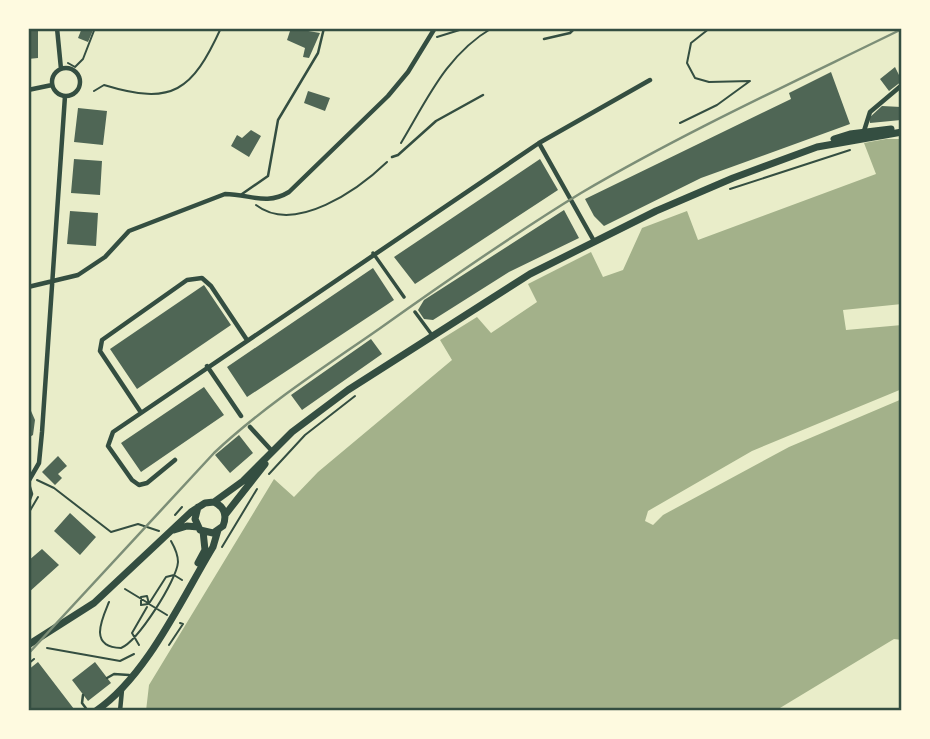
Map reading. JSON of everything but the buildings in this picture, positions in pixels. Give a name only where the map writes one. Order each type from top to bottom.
[{"type":"main road","points":[[28,645],[94,603],[198,508],[205,503],[214,502],[243,481],[272,451],[348,390],[521,279],[695,193],[817,146],[864,131],[902,131]]},
{"type":"main road","points":[[817,146],[902,131]]},
{"type":"main road","points":[[96,711],[122,690],[135,674],[213,547],[225,515],[247,490],[272,451]]},
{"type":"main road","points":[[214,502],[225,515]]},
{"type":"main road","points":[[96,711],[129,675],[199,562],[205,545],[195,515],[198,508]]},
{"type":"main road","points":[[169,536],[187,526],[218,530]]},
{"type":"street","points":[[57,28],[61,69]]},
{"type":"street","points":[[28,287],[52,283],[84,272],[137,227],[225,194],[242,194],[260,201],[278,198],[289,192],[388,96],[408,72],[435,28]]},
{"type":"street","points":[[61,69],[73,70],[80,81],[76,92],[65,96],[58,94],[52,85],[55,74],[61,69]]},
{"type":"street","points":[[175,460],[143,485],[132,480],[108,446],[108,439],[140,411],[539,142],[650,79]]},
{"type":"street","points":[[28,90],[52,85]]},
{"type":"street","points":[[864,131],[870,112],[902,85]]},
{"type":"street","points":[[28,502],[31,494],[28,483],[39,463],[65,96]]},
{"type":"street","points":[[539,142],[594,241]]},
{"type":"street","points":[[373,253],[404,297]]},
{"type":"street","points":[[140,411],[100,351],[102,340],[177,286],[191,277],[206,281],[247,340]]},
{"type":"street","points":[[415,312],[432,335]]},
{"type":"street","points":[[207,366],[242,416]]},
{"type":"street","points":[[250,427],[272,451]]},
{"type":"street","points":[[120,711],[122,690]]},
{"type":"lane","points":[[242,194],[268,176],[278,120],[318,54],[324,28]]},
{"type":"lane","points":[[544,39],[570,33],[575,28]]},
{"type":"lane","points":[[392,157],[398,155],[436,121],[483,95]]},
{"type":"lane","points":[[107,678],[114,674],[129,675]]},
{"type":"lane","points":[[83,695],[82,703],[88,711]]},
{"type":"path","points":[[61,60],[75,67],[83,59],[95,28]]},
{"type":"path","points":[[94,91],[104,85],[136,95],[169,93],[187,83],[205,64],[221,28]]},
{"type":"path","points":[[428,38],[466,28]]},
{"type":"path","points":[[242,194],[264,211],[279,214],[308,211],[327,205],[372,177],[392,157],[437,81],[459,53],[492,28]]},
{"type":"path","points":[[680,123],[717,105],[750,81],[709,82],[695,78],[687,63],[691,43],[710,28]]},
{"type":"path","points":[[722,192],[807,163],[821,162],[855,148]]},
{"type":"path","points":[[28,168],[28,173]]},
{"type":"path","points":[[244,508],[263,480],[305,435],[363,390]]},
{"type":"path","points":[[36,484],[36,480],[54,488],[110,531]]},
{"type":"path","points":[[28,514],[38,495]]},
{"type":"path","points":[[110,531],[138,524],[169,536],[174,546]]},
{"type":"path","points":[[110,531],[113,526]]},
{"type":"path","points":[[109,602],[99,625],[102,639],[114,647],[129,644],[139,634],[176,573],[177,554],[169,536]]},
{"type":"path","points":[[139,645],[132,633],[166,576],[174,575],[183,580]]},
{"type":"path","points":[[125,589],[148,604]]},
{"type":"path","points":[[169,645],[183,624]]},
{"type":"path","points":[[47,648],[120,661],[134,654]]},
{"type":"path","points":[[28,664],[34,659]]},
{"type":"shaded area","points":[[902,139],[902,304],[843,310],[846,330],[902,325],[902,389],[752,451],[648,511],[645,521],[653,525],[663,515],[789,447],[902,399],[902,640],[894,639],[775,711],[146,711],[149,685],[274,479],[294,497],[318,472],[452,360],[440,340],[477,317],[491,333],[537,302],[528,284],[591,252],[603,277],[623,270],[642,228],[687,211],[698,240],[876,174],[864,143]]},
{"type":"railway","points":[[28,654],[214,453],[294,388],[479,259],[581,193],[700,128],[902,29]]}]
